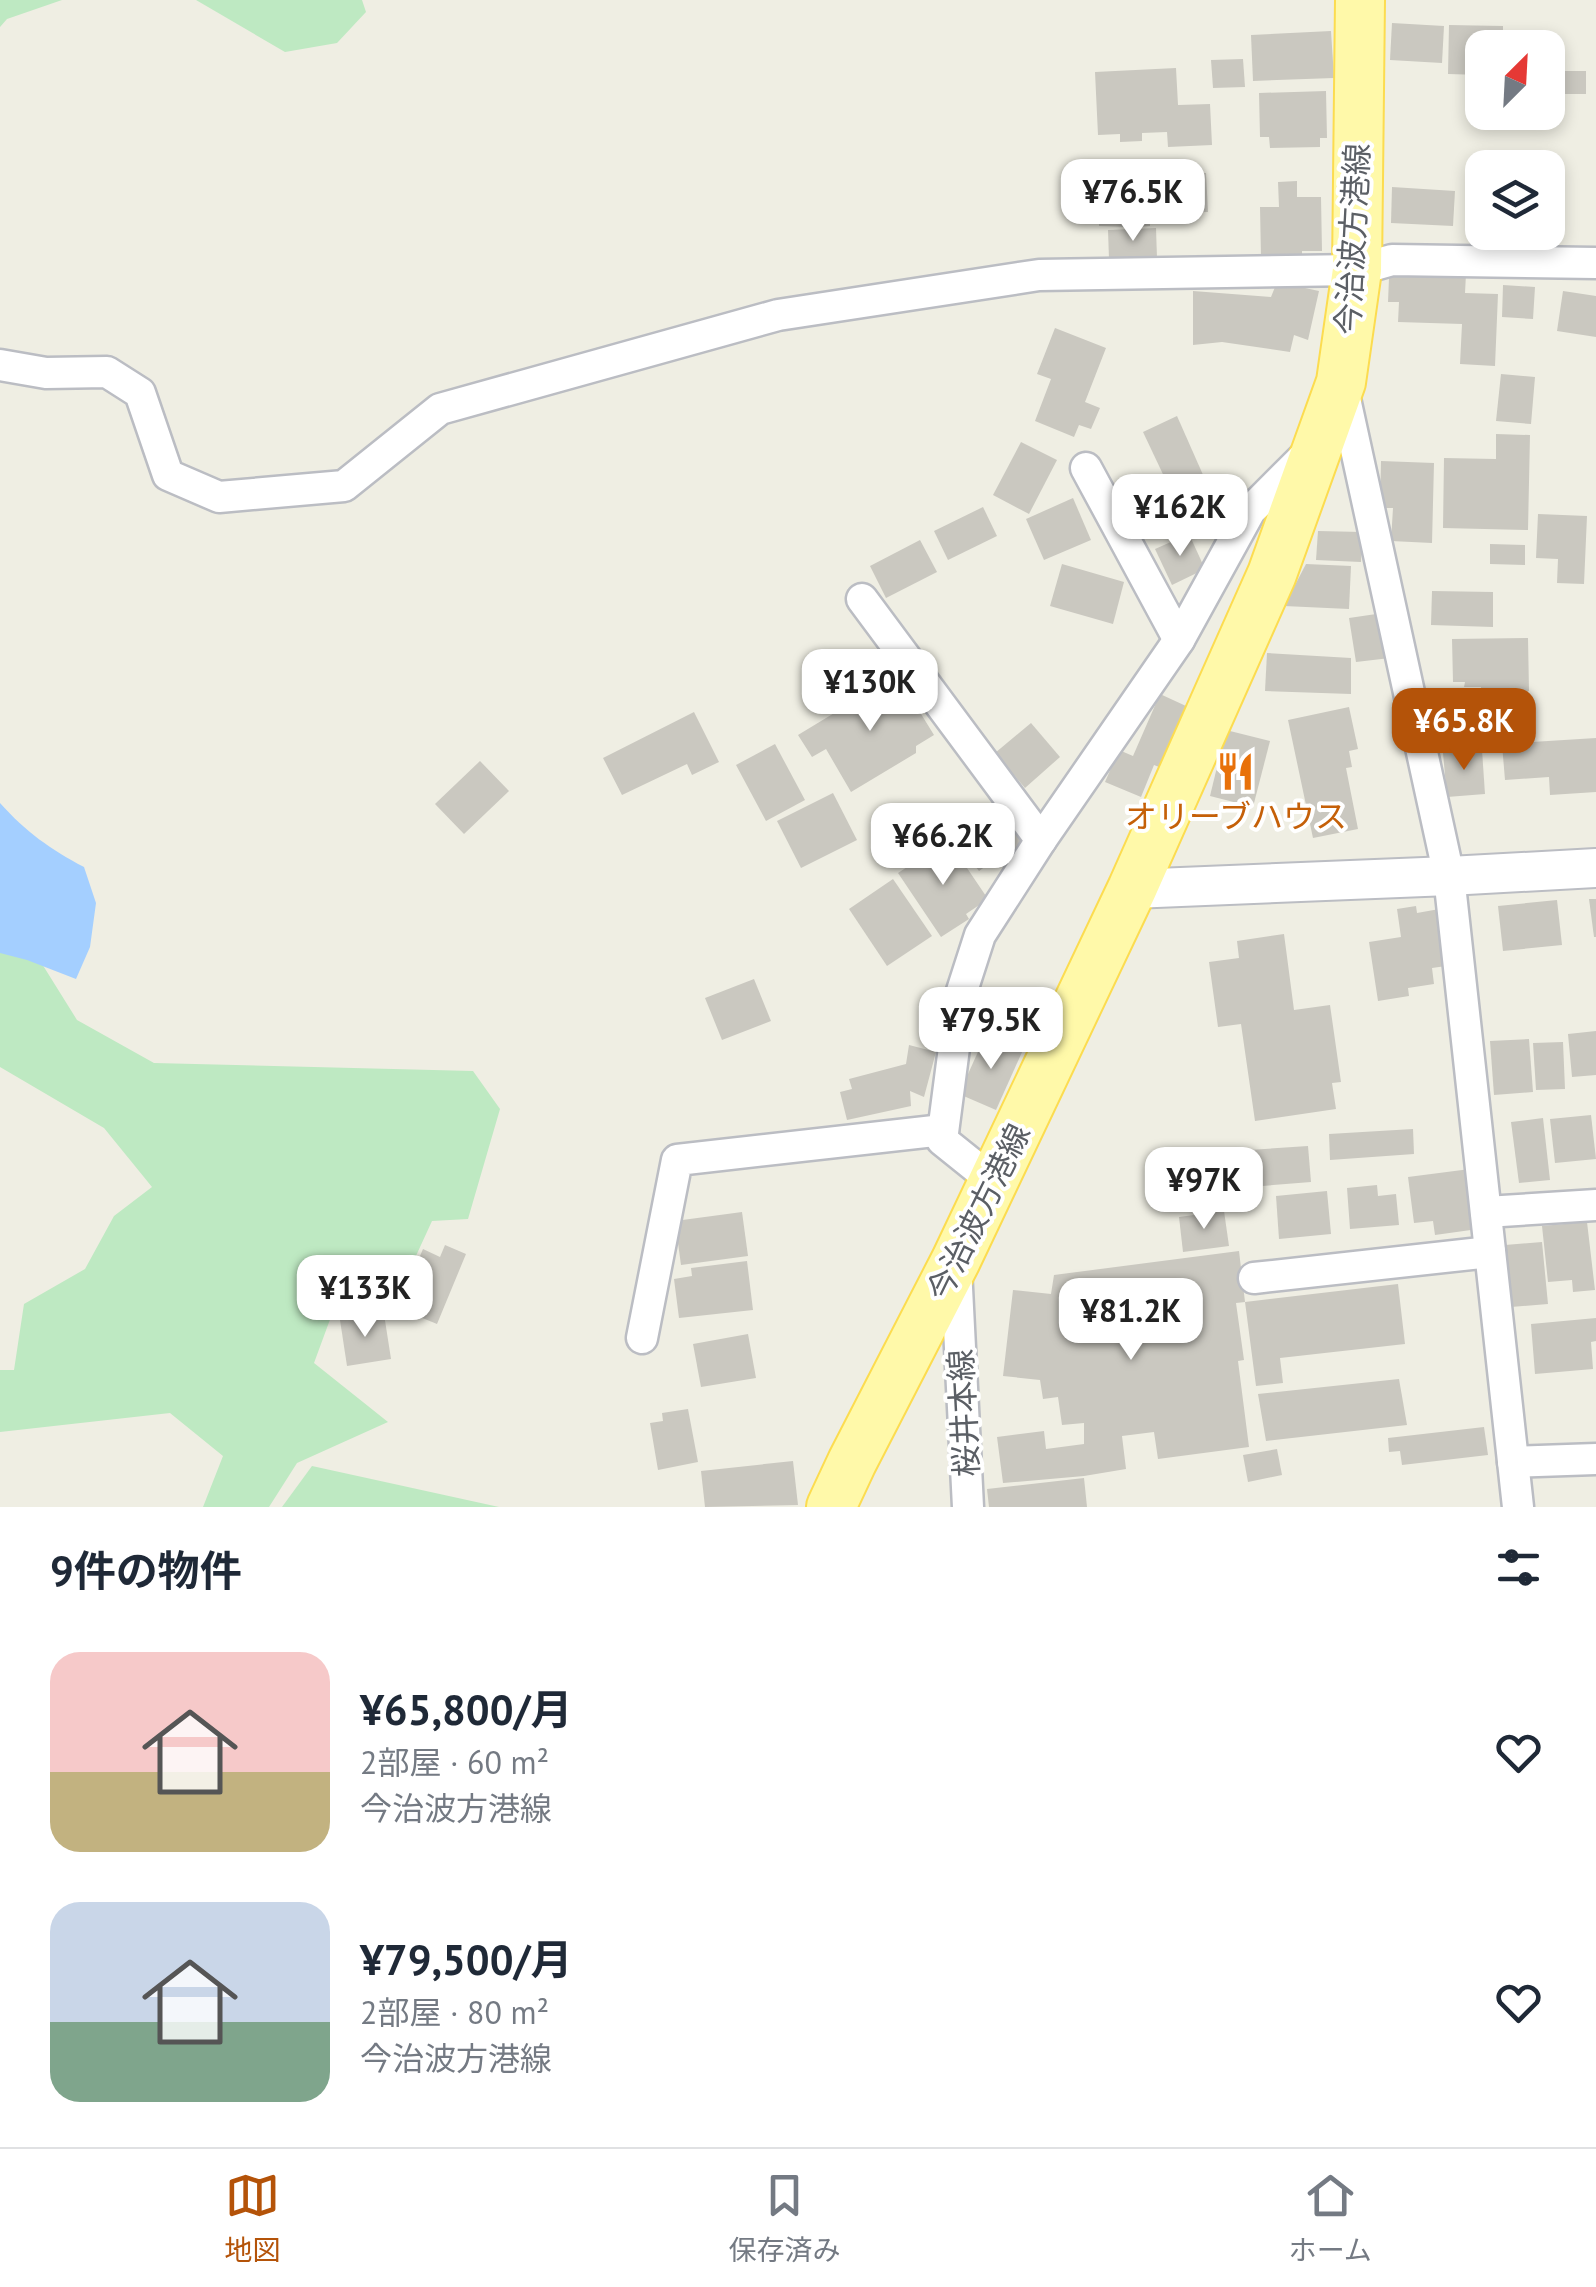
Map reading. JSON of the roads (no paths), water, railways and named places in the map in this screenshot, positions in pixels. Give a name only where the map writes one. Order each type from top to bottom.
[{"type":"main road","name":"今治波方港線","points":[[831,1507],[956,1260],[1132,890],[1272,574],[1321,440],[1341,382],[1357,270],[1360,0]]},
{"type":"street","points":[[0,365],[46,373],[107,372],[140,393],[168,474],[219,498],[344,486],[440,409],[778,315],[1039,275],[1357,270],[1392,260],[1596,263]]},
{"type":"street","points":[[1341,382],[1449,876],[1518,1507]]},
{"type":"street","points":[[994,1181],[942,1140],[961,994],[980,935],[1179,640],[1250,511],[1321,440]]},
{"type":"street","points":[[1086,468],[1179,640]]},
{"type":"street","points":[[862,599],[1041,840]]},
{"type":"street","points":[[1132,890],[1596,868]]},
{"type":"street","points":[[642,1338],[677,1160],[943,1130]]},
{"type":"street","points":[[1486,1212],[1596,1205]]},
{"type":"street","points":[[1254,1278],[1490,1252]]},
{"type":"street","name":"桜井本線","points":[[956,1260],[968,1507]]},
{"type":"street","points":[[1514,1462],[1596,1459]]},
{"type":"water","points":[[0,803],[39,839],[84,867],[96,903],[90,947],[76,979],[0,953]]},
{"type":"place","name":"オリーブハウス","points":[[1236,771]]}]
